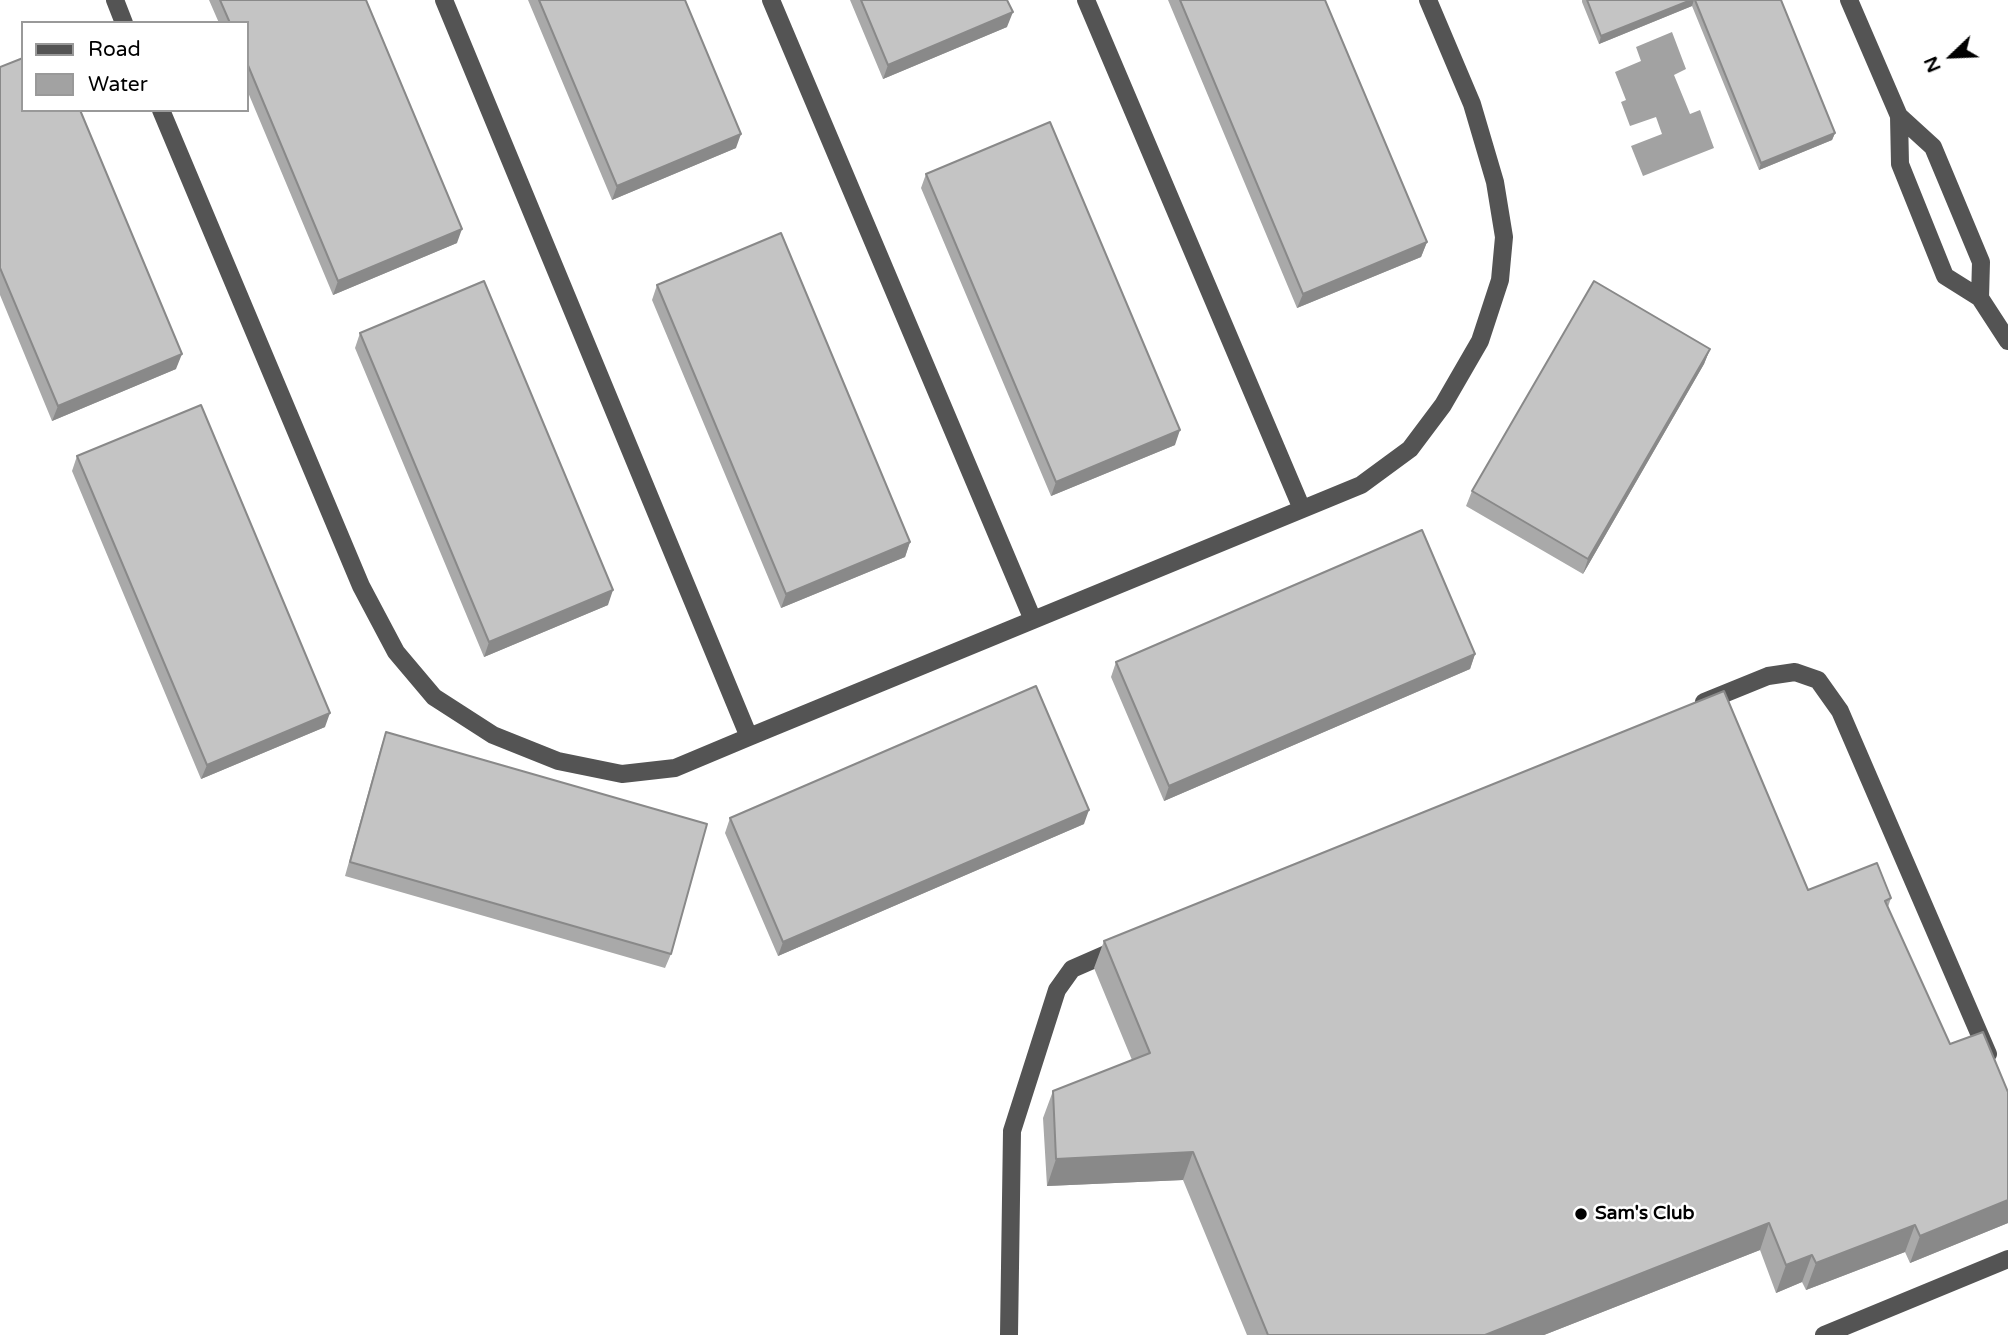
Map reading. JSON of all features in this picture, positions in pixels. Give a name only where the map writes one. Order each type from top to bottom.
[{"type":"lane","points":[[115,0],[123,21]]},
{"type":"lane","points":[[444,0],[749,737]]},
{"type":"lane","points":[[771,0],[1032,620]]},
{"type":"lane","points":[[1086,0],[1302,509]]},
{"type":"lane","points":[[162,112],[361,586],[397,652],[434,697],[493,735],[558,761],[622,774],[675,768],[1361,485],[1410,449],[1443,405],[1480,341],[1500,280],[1504,237],[1495,182],[1472,104],[1429,0]]},
{"type":"lane","points":[[1849,0],[1899,116],[1900,164],[1945,276],[1980,298],[2008,341]]},
{"type":"lane","points":[[1899,116],[1933,148],[1981,262],[1980,298]]},
{"type":"lane","points":[[1690,708],[1768,676],[1795,672],[1818,680],[1840,711],[1997,1074]]},
{"type":"lane","points":[[1009,1335],[1013,1131],[1056,990],[1072,969],[1137,942]]},
{"type":"lane","points":[[1824,1335],[2008,1259]]},
{"type":"water","points":[[1672,32],[1686,69],[1674,75],[1690,114],[1700,110],[1714,148],[1643,176],[1631,146],[1662,134],[1656,117],[1630,126],[1621,102],[1626,100],[1615,72],[1641,61],[1636,47]]},
{"type":"building","points":[[220,0],[366,0],[462,229],[338,281],[248,65],[248,21],[229,21]]},
{"type":"building","points":[[539,0],[685,0],[741,134],[617,186]]},
{"type":"building","points":[[861,0],[1007,0],[1013,12],[888,65]]},
{"type":"building","points":[[1180,0],[1325,0],[1427,242],[1303,294]]},
{"type":"building","points":[[1587,0],[1691,0],[1601,36]]},
{"type":"building","points":[[1695,0],[1781,0],[1835,133],[1761,163]]},
{"type":"building","points":[[21,59],[21,112],[81,112],[182,354],[58,406],[0,268],[0,67]]},
{"type":"building","points":[[1050,122],[1180,430],[1056,482],[926,174]]},
{"type":"building","points":[[781,233],[910,542],[786,594],[657,285]]},
{"type":"building","points":[[484,281],[613,590],[489,642],[360,333]]},
{"type":"building","points":[[1594,281],[1710,349],[1588,559],[1472,491]]},
{"type":"building","points":[[201,405],[330,713],[207,765],[77,456]]},
{"type":"building","points":[[1422,530],[1475,654],[1169,786],[1116,662]]},
{"type":"building","points":[[1036,686],[1089,810],[783,942],[730,818]]},
{"type":"building","points":[[1724,691],[1808,890],[1877,863],[1891,898],[1885,901],[1950,1044],[1983,1032],[2008,1092],[2008,1200],[1920,1236],[1915,1225],[1816,1263],[1812,1255],[1786,1265],[1769,1223],[1485,1335],[1268,1335],[1193,1152],[1056,1159],[1053,1091],[1150,1053],[1104,941]]},
{"type":"building","points":[[386,732],[707,824],[671,954],[350,862]]},
{"type":"place","name":"Sam's Club","points":[[1581,1214]]}]
